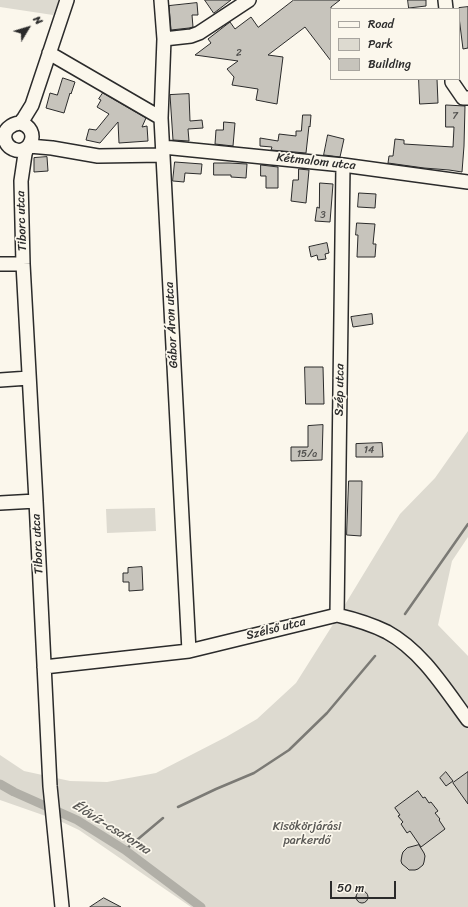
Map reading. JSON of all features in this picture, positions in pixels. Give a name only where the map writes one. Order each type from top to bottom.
[{"type":"street","name":"Tiborc utca","points":[[62,907],[50,794],[23,264],[21,181],[24,158],[30,141],[32,105],[66,0]]},
{"type":"street","name":"Gábor Áron utca","points":[[161,0],[164,39],[161,118],[189,651]]},
{"type":"street","points":[[164,39],[191,36],[199,33],[249,0]]},
{"type":"street","points":[[49,53],[161,118]]},
{"type":"street","points":[[452,80],[463,98],[468,98]]},
{"type":"street","name":"Tiborc utca","points":[[21,181],[7,147],[5,134],[3,132],[15,123],[20,123],[32,105]]},
{"type":"street","points":[[7,147],[20,150],[30,141],[29,127],[20,123]]},
{"type":"street","name":"Kétmalom utca","points":[[30,141],[57,149],[98,156],[163,151],[343,165],[468,182]]},
{"type":"street","name":"Szép utca","points":[[337,615],[343,165]]},
{"type":"street","points":[[0,264],[23,264]]},
{"type":"street","points":[[0,380],[29,378]]},
{"type":"street","points":[[0,503],[36,501]]},
{"type":"street","name":"Szélső utca","points":[[44,667],[189,651],[337,615],[357,619],[388,632],[402,642],[436,677],[468,720]]},
{"type":"green space","points":[[0,0],[59,0],[53,15],[0,7]]},
{"type":"green space","name":"Kisökörjárási parkerdő","points":[[468,431],[468,537],[452,561],[438,625],[468,656],[468,907],[191,907],[79,830],[60,821],[0,800],[0,755],[24,771],[70,781],[107,782],[156,773],[226,737],[257,719],[296,683],[400,514],[435,478]]},
{"type":"green space","points":[[155,508],[156,531],[107,533],[106,509]]},
{"type":"building","points":[[205,0],[231,0],[214,13]]},
{"type":"building","points":[[294,0],[340,0],[330,8],[330,60],[305,27],[268,55],[283,57],[277,104],[256,100],[258,89],[232,85],[234,77],[227,69],[238,61],[195,55],[211,43],[208,39],[230,22],[235,29],[251,17],[258,27]]},
{"type":"building","points":[[408,0],[426,0],[426,6],[409,8]]},
{"type":"building","points":[[197,3],[198,15],[192,15],[193,27],[171,30],[169,6]]},
{"type":"building","points":[[468,7],[468,48],[463,49],[460,25],[460,8]]},
{"type":"building","points":[[63,78],[75,82],[64,113],[46,108],[50,93],[57,95]]},
{"type":"building","points":[[419,80],[437,80],[438,103],[420,104]]},
{"type":"building","points":[[103,93],[146,118],[142,127],[147,126],[148,141],[119,143],[118,122],[100,143],[86,140],[89,129],[96,130],[109,114],[97,107],[101,100],[99,99]]},
{"type":"building","points":[[189,94],[190,121],[202,120],[203,128],[188,129],[189,141],[173,140],[170,95]]},
{"type":"building","points":[[446,105],[465,106],[462,172],[388,163],[389,156],[393,156],[395,139],[404,140],[404,144],[453,147],[454,127],[446,127]]},
{"type":"building","points":[[303,115],[311,115],[306,153],[271,150],[272,147],[260,146],[260,138],[278,141],[279,134],[296,136],[296,131],[301,131]]},
{"type":"building","points":[[224,122],[235,123],[233,146],[215,144],[216,130],[223,130]]},
{"type":"building","points":[[328,135],[344,139],[340,157],[324,155]]},
{"type":"building","points":[[47,157],[48,171],[34,172],[34,158]]},
{"type":"building","points":[[175,162],[202,164],[201,174],[185,173],[184,182],[173,181]]},
{"type":"building","points":[[214,163],[247,164],[246,178],[231,177],[231,175],[214,175]]},
{"type":"building","points":[[261,165],[278,167],[278,188],[266,188],[266,176],[261,176]]},
{"type":"building","points":[[299,169],[309,170],[306,203],[291,201],[293,180],[298,180]]},
{"type":"building","points":[[320,183],[333,184],[330,222],[315,221],[317,207],[319,208]]},
{"type":"building","points":[[359,193],[376,194],[375,208],[358,207]]},
{"type":"building","points":[[357,223],[375,224],[373,244],[376,244],[375,257],[357,257]]},
{"type":"building","points":[[327,243],[329,253],[325,254],[326,259],[318,260],[317,255],[311,257],[309,247]]},
{"type":"building","points":[[372,314],[373,324],[353,327],[351,317]]},
{"type":"building","points":[[305,367],[323,367],[324,404],[306,404]]},
{"type":"building","points":[[323,425],[322,460],[291,461],[291,447],[308,447],[308,426]]},
{"type":"building","points":[[382,443],[383,457],[356,457],[356,444]]},
{"type":"building","points":[[349,481],[362,481],[361,536],[347,535]]},
{"type":"building","points":[[142,567],[143,590],[129,591],[129,582],[123,582],[123,573],[128,573],[128,568]]},
{"type":"building","points":[[446,772],[453,781],[446,786],[440,778]]},
{"type":"building","points":[[468,772],[468,804],[453,783]]},
{"type":"building","points":[[418,791],[423,798],[425,797],[429,803],[431,802],[438,811],[435,813],[445,829],[421,847],[410,831],[407,833],[401,824],[403,822],[398,816],[400,815],[395,808]]},
{"type":"building","points":[[419,845],[425,856],[423,865],[418,869],[409,870],[402,864],[401,861],[403,852],[407,848]]},
{"type":"building","points":[[364,891],[367,892],[367,902],[360,903],[357,902],[356,895],[357,892]]},
{"type":"building","points":[[104,898],[121,907],[90,907]]},
{"type":"waterway","points":[[405,614],[468,524]]},
{"type":"waterway","points":[[178,807],[254,773],[289,750],[327,713],[375,656]]},
{"type":"waterway","name":"Élővíz-csatorna","points":[[0,784],[14,792],[77,820],[125,850],[201,907]]},
{"type":"waterway","points":[[125,850],[163,818]]}]
